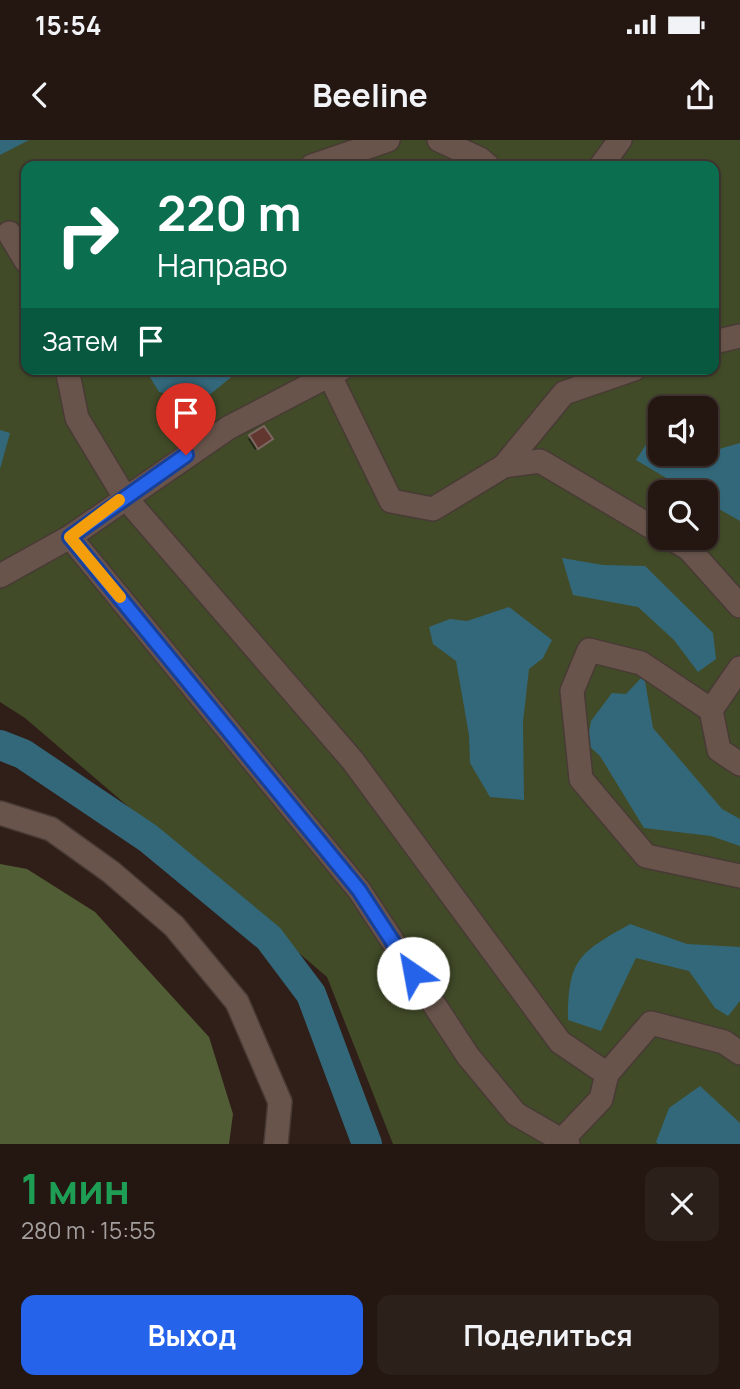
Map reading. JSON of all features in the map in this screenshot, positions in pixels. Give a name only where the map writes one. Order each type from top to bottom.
[{"type":"street","points":[[327,161],[388,140]]},
{"type":"street","points":[[439,140],[482,161]]},
{"type":"street","points":[[605,161],[620,140]]},
{"type":"street","points":[[12,232],[21,251]]},
{"type":"street","points":[[719,341],[740,336]]},
{"type":"street","points":[[68,375],[77,418],[124,496],[352,761],[560,1042],[607,1074]]},
{"type":"street","points":[[0,576],[70,537],[124,496],[228,428],[329,375]]},
{"type":"street","points":[[336,375],[391,501],[433,509],[504,466],[564,393],[616,375]]},
{"type":"street","points":[[504,466],[540,461],[648,525]]},
{"type":"street","points":[[70,537],[359,890],[476,1066],[516,1114],[566,1142],[601,1099],[607,1074],[651,1023],[724,1042],[740,1053]]},
{"type":"street","points":[[690,550],[740,606]]},
{"type":"street","points":[[740,764],[719,750],[711,710],[641,663],[589,650],[572,691],[581,779],[646,856],[740,876]]},
{"type":"street","points":[[711,710],[740,668]]},
{"type":"street","points":[[0,813],[51,829],[111,872],[174,926],[237,1002],[280,1101],[276,1144]]},
{"type":"green space","points":[[0,140],[740,140],[740,1144],[393,1144],[327,977],[25,718],[0,702]]},
{"type":"green space","points":[[0,864],[27,869],[95,912],[209,1037],[233,1114],[229,1144],[0,1144]]},
{"type":"water","points":[[0,140],[29,140],[0,155]]},
{"type":"water","points":[[149,375],[234,375],[202,401],[159,392]]},
{"type":"water","points":[[0,430],[10,433],[0,469]]},
{"type":"water","points":[[648,442],[648,466],[718,466],[718,449],[740,443],[740,521],[718,508],[718,480],[670,480],[636,460]]},
{"type":"water","points":[[562,558],[603,565],[645,566],[713,633],[716,659],[698,672],[674,640],[638,607],[573,595]]},
{"type":"water","points":[[509,607],[552,640],[543,658],[529,669],[523,722],[524,800],[490,797],[470,763],[469,735],[456,661],[433,644],[429,627],[450,619],[467,621]]},
{"type":"water","points":[[644,675],[653,728],[722,809],[740,819],[740,846],[711,836],[644,828],[600,756],[587,744],[591,721],[612,693],[626,694]]},
{"type":"water","points":[[630,924],[687,944],[740,947],[740,1001],[728,1016],[715,1008],[689,971],[636,958],[601,1031],[568,1020],[571,983],[580,960],[599,943]]},
{"type":"water","points":[[700,1086],[740,1123],[740,1144],[658,1144],[656,1142],[669,1108]]},
{"type":"building","points":[[264,426],[273,439],[258,449],[249,435]]},
{"type":"waterway","points":[[0,745],[23,754],[148,838],[269,938],[311,994],[367,1144]]},
{"type":"slow traffic","points":[[119,500],[70,537],[120,597]]},
{"type":"route","points":[[186,455],[124,496],[70,537],[359,890],[413,973]]}]
